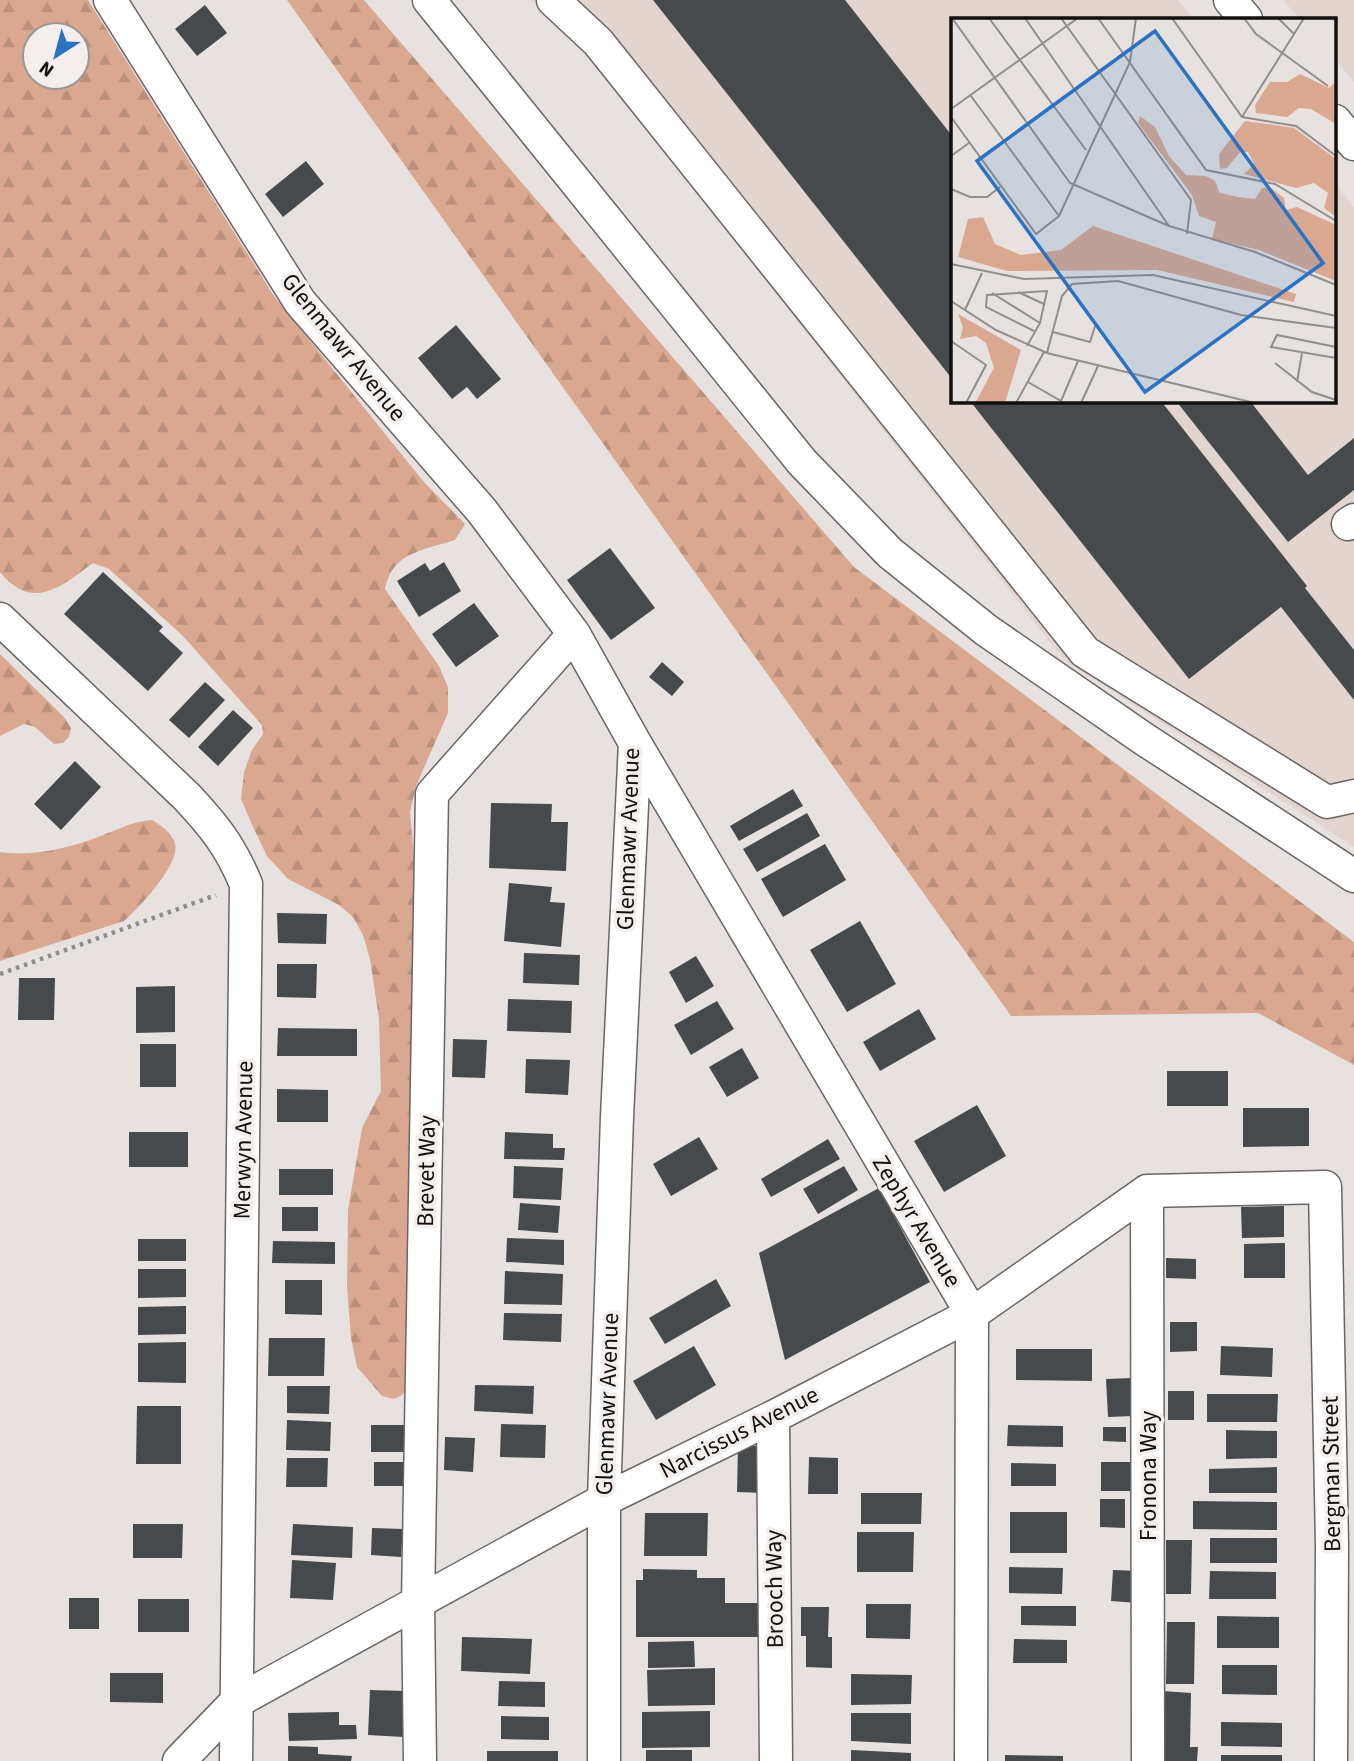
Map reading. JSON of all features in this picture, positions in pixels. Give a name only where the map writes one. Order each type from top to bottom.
[{"type":"street","name":"Glenmawr Avenue","points":[[110,0],[300,302],[482,511],[574,634],[635,743],[617,1118],[604,1500],[604,1761]]},
{"type":"street","points":[[429,0],[802,462],[890,553],[997,638],[1144,739],[1354,876]]},
{"type":"street","points":[[553,0],[597,42],[1085,652],[1327,802],[1354,796]]},
{"type":"street","points":[[1230,0],[1246,18]]},
{"type":"street","points":[[1336,122],[1354,144]]},
{"type":"street","name":"Merwyn Avenue","points":[[0,619],[213,824],[234,854],[246,884],[236,1761]]},
{"type":"street","name":"Brevet Way","points":[[420,1761],[418,1603],[432,794],[574,634]]},
{"type":"street","name":"Zephyr Avenue","points":[[635,743],[972,1314],[971,1761]]},
{"type":"street","name":"Bergman Street","points":[[1147,1191],[1325,1187],[1343,1545],[1331,1761]]},
{"type":"street","name":"Narcissus Avenue","points":[[179,1761],[236,1702],[604,1500],[773,1417],[972,1314],[1147,1191]]},
{"type":"street","name":"Fronona Way","points":[[1147,1191],[1148,1761]]},
{"type":"street","name":"Brooch Way","points":[[773,1417],[776,1761]]},
{"type":"path","points":[[0,974],[246,884]]},
{"type":"shaded area","points":[[530,0],[1178,0],[1193,18],[951,18],[951,402],[1336,402],[1336,185],[1354,207],[1354,847],[1064,660],[596,65]]},
{"type":"shaded area","points":[[1283,0],[1354,0],[1354,82],[1336,60],[1336,18],[1299,18]]},
{"type":"green space","points":[[0,0],[88,0],[274,296],[423,481],[465,524],[455,540],[421,550],[402,560],[389,577],[385,589],[439,666],[448,687],[448,713],[416,786],[410,812],[414,859],[416,964],[409,1387],[394,1399],[382,1396],[357,1367],[351,1338],[347,1287],[348,1210],[362,1128],[381,1091],[379,1019],[370,959],[363,935],[353,917],[339,905],[288,879],[267,856],[241,799],[244,772],[252,750],[263,734],[262,725],[183,636],[109,569],[93,563],[58,587],[46,591],[24,591],[0,572]]},
{"type":"green space","points":[[287,0],[364,0],[854,567],[1354,942],[1354,1065],[1258,1013],[1011,1016]]},
{"type":"green space","points":[[0,654],[64,717],[71,728],[69,737],[63,743],[54,744],[35,727],[24,724],[0,736]]},
{"type":"green space","points":[[152,820],[171,836],[175,852],[172,862],[157,885],[124,921],[0,961],[0,852],[25,853],[64,848],[132,824]]},
{"type":"building","points":[[653,0],[845,0],[951,134],[951,377]]},
{"type":"building","points":[[205,5],[227,33],[197,56],[175,29]]},
{"type":"building","points":[[306,161],[324,184],[283,217],[265,194]]},
{"type":"building","points":[[456,325],[501,379],[477,399],[467,387],[452,399],[418,358]]},
{"type":"building","points":[[971,402],[1162,402],[1354,650],[1354,700],[1281,607],[1189,679]]},
{"type":"building","points":[[1177,402],[1251,402],[1308,475],[1354,438],[1354,490],[1288,542]]},
{"type":"building","points":[[610,548],[655,608],[611,640],[567,580]]},
{"type":"building","points":[[444,562],[461,591],[419,617],[397,581],[425,563],[430,571]]},
{"type":"building","points":[[103,572],[163,627],[159,631],[183,653],[148,691],[64,614]]},
{"type":"building","points":[[474,603],[499,636],[456,667],[432,634]]},
{"type":"building","points":[[662,662],[684,682],[672,696],[649,677]]},
{"type":"building","points":[[205,682],[225,700],[189,738],[169,720]]},
{"type":"building","points":[[233,710],[253,728],[218,766],[198,747]]},
{"type":"building","points":[[75,761],[101,787],[61,830],[34,804]]},
{"type":"building","points":[[793,789],[803,806],[739,841],[730,826]]},
{"type":"building","points":[[491,803],[552,804],[551,822],[568,822],[566,871],[489,868]]},
{"type":"building","points":[[807,813],[820,836],[757,872],[743,849]]},
{"type":"building","points":[[825,844],[846,880],[783,917],[761,879]]},
{"type":"building","points":[[509,883],[552,887],[550,902],[565,903],[561,947],[504,941]]},
{"type":"building","points":[[277,913],[327,914],[326,944],[278,943]]},
{"type":"building","points":[[860,921],[896,984],[847,1012],[810,950]]},
{"type":"building","points":[[524,953],[580,955],[579,985],[523,983]]},
{"type":"building","points":[[696,956],[714,986],[686,1003],[669,972]]},
{"type":"building","points":[[277,964],[317,964],[316,998],[277,997]]},
{"type":"building","points":[[19,978],[55,978],[54,1020],[18,1020]]},
{"type":"building","points":[[175,986],[175,1032],[136,1033],[136,987]]},
{"type":"building","points":[[508,999],[572,1001],[571,1033],[507,1031]]},
{"type":"building","points":[[717,1001],[734,1029],[691,1055],[674,1025]]},
{"type":"building","points":[[919,1009],[936,1039],[880,1071],[863,1042]]},
{"type":"building","points":[[278,1028],[357,1029],[357,1056],[277,1056]]},
{"type":"building","points":[[453,1039],[487,1040],[485,1078],[452,1077]]},
{"type":"building","points":[[140,1044],[176,1044],[176,1087],[140,1087]]},
{"type":"building","points":[[742,1048],[759,1078],[727,1097],[709,1067]]},
{"type":"building","points":[[526,1059],[570,1060],[568,1095],[525,1093]]},
{"type":"building","points":[[1167,1071],[1228,1071],[1228,1106],[1167,1106]]},
{"type":"building","points":[[277,1089],[328,1090],[328,1122],[277,1122]]},
{"type":"building","points":[[977,1105],[1006,1156],[944,1192],[914,1141]]},
{"type":"building","points":[[1243,1108],[1309,1108],[1309,1146],[1243,1147]]},
{"type":"building","points":[[129,1132],[188,1132],[188,1167],[129,1167]]},
{"type":"building","points":[[505,1132],[553,1134],[553,1148],[565,1148],[564,1160],[504,1159]]},
{"type":"building","points":[[699,1137],[718,1169],[671,1196],[653,1164]]},
{"type":"building","points":[[828,1139],[840,1159],[771,1197],[761,1179]]},
{"type":"building","points":[[514,1166],[563,1168],[561,1200],[513,1198]]},
{"type":"building","points":[[844,1166],[858,1190],[818,1214],[803,1189]]},
{"type":"building","points":[[279,1169],[333,1169],[333,1195],[279,1195]]},
{"type":"building","points":[[879,1188],[930,1282],[785,1360],[759,1253]]},
{"type":"building","points":[[520,1203],[560,1206],[558,1233],[518,1230]]},
{"type":"building","points":[[1284,1206],[1284,1237],[1242,1238],[1241,1207]]},
{"type":"building","points":[[282,1207],[318,1207],[318,1231],[282,1231]]},
{"type":"building","points":[[507,1238],[564,1240],[564,1265],[506,1262]]},
{"type":"building","points":[[138,1239],[186,1239],[186,1261],[138,1261]]},
{"type":"building","points":[[273,1241],[335,1242],[335,1264],[272,1263]]},
{"type":"building","points":[[1285,1243],[1285,1278],[1244,1278],[1244,1244]]},
{"type":"building","points":[[1166,1258],[1196,1259],[1196,1279],[1166,1278]]},
{"type":"building","points":[[138,1269],[186,1269],[186,1297],[138,1298]]},
{"type":"building","points":[[505,1271],[563,1274],[562,1305],[504,1304]]},
{"type":"building","points":[[716,1279],[731,1306],[665,1344],[649,1318]]},
{"type":"building","points":[[285,1280],[322,1280],[322,1315],[285,1314]]},
{"type":"building","points":[[186,1306],[186,1334],[138,1335],[138,1307]]},
{"type":"building","points":[[504,1313],[562,1314],[561,1342],[503,1340]]},
{"type":"building","points":[[1170,1322],[1197,1322],[1197,1351],[1170,1352]]},
{"type":"building","points":[[269,1338],[325,1338],[324,1376],[268,1376]]},
{"type":"building","points":[[186,1342],[186,1383],[138,1382],[138,1343]]},
{"type":"building","points":[[694,1346],[716,1385],[656,1420],[633,1381]]},
{"type":"building","points":[[1221,1346],[1273,1348],[1272,1377],[1220,1375]]},
{"type":"building","points":[[1016,1349],[1092,1349],[1092,1381],[1016,1380]]},
{"type":"building","points":[[1132,1378],[1133,1416],[1108,1417],[1106,1379]]},
{"type":"building","points":[[475,1385],[534,1386],[533,1414],[474,1411]]},
{"type":"building","points":[[287,1386],[330,1386],[329,1414],[287,1413]]},
{"type":"building","points":[[1168,1391],[1194,1391],[1194,1420],[1168,1420]]},
{"type":"building","points":[[1207,1394],[1278,1394],[1277,1422],[1207,1422]]},
{"type":"building","points":[[137,1406],[181,1406],[181,1464],[136,1464]]},
{"type":"building","points":[[287,1420],[331,1422],[330,1451],[286,1450]]},
{"type":"building","points":[[501,1424],[546,1425],[545,1458],[500,1457]]},
{"type":"building","points":[[371,1425],[406,1425],[405,1452],[371,1452]]},
{"type":"building","points":[[1008,1425],[1063,1426],[1063,1447],[1007,1446]]},
{"type":"building","points":[[1103,1427],[1126,1427],[1126,1442],[1103,1441]]},
{"type":"building","points":[[1226,1430],[1277,1431],[1277,1458],[1226,1459]]},
{"type":"building","points":[[445,1437],[475,1438],[473,1472],[444,1470]]},
{"type":"building","points":[[738,1446],[767,1446],[767,1493],[737,1492]]},
{"type":"building","points":[[809,1457],[838,1458],[838,1494],[808,1494]]},
{"type":"building","points":[[287,1458],[328,1458],[327,1487],[286,1487]]},
{"type":"building","points":[[374,1462],[403,1462],[403,1486],[374,1486]]},
{"type":"building","points":[[1101,1462],[1131,1462],[1131,1491],[1101,1491]]},
{"type":"building","points":[[1011,1463],[1056,1464],[1056,1486],[1011,1486]]},
{"type":"building","points":[[1277,1467],[1277,1493],[1209,1493],[1209,1469]]},
{"type":"building","points":[[861,1493],[922,1493],[921,1524],[861,1524]]},
{"type":"building","points":[[1100,1499],[1125,1499],[1125,1528],[1100,1527]]},
{"type":"building","points":[[1193,1501],[1277,1502],[1277,1530],[1193,1529]]},
{"type":"building","points":[[1010,1512],[1067,1512],[1067,1553],[1010,1553]]},
{"type":"building","points":[[645,1513],[708,1513],[707,1556],[644,1556]]},
{"type":"building","points":[[133,1524],[183,1524],[182,1558],[133,1558]]},
{"type":"building","points":[[293,1524],[353,1527],[352,1558],[291,1555]]},
{"type":"building","points":[[372,1528],[403,1529],[401,1557],[371,1555]]},
{"type":"building","points":[[857,1532],[914,1532],[913,1572],[857,1572]]},
{"type":"building","points":[[1210,1538],[1277,1538],[1277,1563],[1210,1563]]},
{"type":"building","points":[[1166,1540],[1192,1540],[1191,1594],[1166,1594]]},
{"type":"building","points":[[292,1560],[336,1563],[333,1600],[290,1598]]},
{"type":"building","points":[[1009,1567],[1063,1568],[1062,1594],[1009,1593]]},
{"type":"building","points":[[643,1569],[697,1570],[697,1578],[725,1578],[725,1603],[770,1603],[770,1637],[636,1637],[636,1580],[643,1580]]},
{"type":"building","points":[[1113,1570],[1140,1571],[1138,1603],[1111,1601]]},
{"type":"building","points":[[1210,1571],[1276,1572],[1276,1599],[1209,1599]]},
{"type":"building","points":[[69,1598],[99,1598],[99,1629],[69,1629]]},
{"type":"building","points":[[138,1599],[189,1599],[189,1632],[138,1632]]},
{"type":"building","points":[[866,1604],[911,1604],[910,1639],[866,1638]]},
{"type":"building","points":[[1021,1606],[1076,1606],[1076,1626],[1021,1625]]},
{"type":"building","points":[[801,1607],[829,1607],[828,1637],[832,1637],[832,1668],[806,1667],[806,1636],[801,1636]]},
{"type":"building","points":[[1217,1616],[1279,1617],[1279,1648],[1217,1648]]},
{"type":"building","points":[[1167,1622],[1195,1622],[1194,1684],[1166,1684]]},
{"type":"building","points":[[462,1637],[532,1639],[530,1674],[461,1671]]},
{"type":"building","points":[[1014,1639],[1067,1640],[1067,1663],[1013,1663]]},
{"type":"building","points":[[694,1641],[695,1667],[648,1668],[648,1642]]},
{"type":"building","points":[[1222,1665],[1277,1665],[1277,1695],[1222,1694]]},
{"type":"building","points":[[715,1668],[715,1705],[648,1706],[647,1670]]},
{"type":"building","points":[[110,1673],[163,1673],[163,1703],[110,1702]]},
{"type":"building","points":[[851,1674],[912,1675],[911,1704],[851,1705]]},
{"type":"building","points":[[499,1681],[545,1682],[545,1707],[498,1706]]},
{"type":"building","points":[[370,1690],[406,1691],[404,1737],[368,1735]]},
{"type":"building","points":[[1162,1691],[1191,1693],[1190,1747],[1198,1747],[1197,1761],[1160,1761]]},
{"type":"building","points":[[710,1711],[710,1747],[642,1748],[642,1712]]},
{"type":"building","points":[[339,1712],[339,1725],[356,1725],[357,1739],[289,1741],[288,1713]]},
{"type":"building","points":[[851,1713],[911,1713],[911,1744],[851,1741]]},
{"type":"building","points":[[501,1716],[549,1717],[549,1740],[501,1739]]},
{"type":"building","points":[[1221,1722],[1282,1723],[1282,1747],[1221,1746]]},
{"type":"building","points":[[288,1746],[318,1747],[318,1754],[352,1756],[351,1761],[288,1761]]},
{"type":"building","points":[[646,1750],[692,1750],[692,1761],[646,1761]]},
{"type":"building","points":[[851,1750],[911,1753],[911,1761],[851,1761]]},
{"type":"building","points":[[487,1751],[558,1751],[558,1761],[487,1761]]},
{"type":"building","points":[[1005,1755],[1063,1756],[1063,1761],[1005,1761]]},
{"type":"building","points":[[1221,1755],[1282,1755],[1282,1761],[1221,1761]]}]
